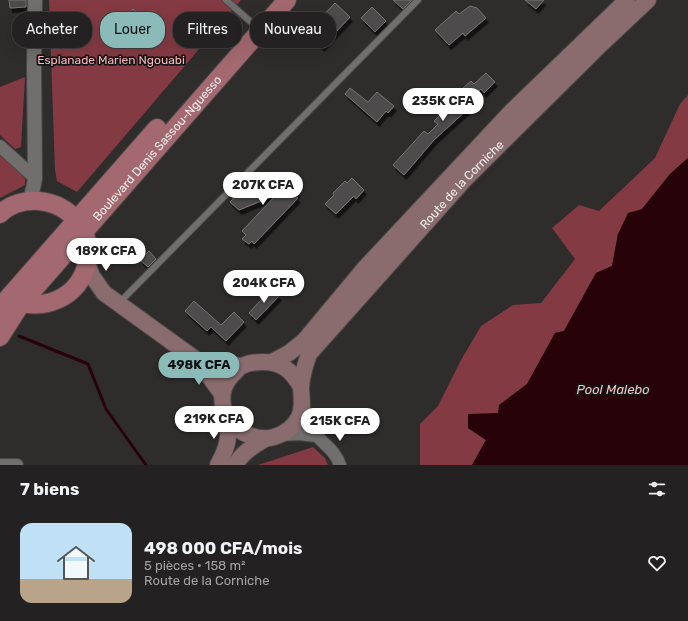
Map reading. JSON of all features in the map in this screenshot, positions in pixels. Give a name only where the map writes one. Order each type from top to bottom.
[{"type":"main road","name":"Boulevard Denis Sassou-Nguesso","points":[[262,12],[273,0]]},
{"type":"main road","name":"Boulevard Denis Sassou-Nguesso","points":[[0,337],[7,301],[80,226],[287,0]]},
{"type":"main road","name":"Route de la Corniche","points":[[272,362],[289,353],[304,341],[364,270],[512,111],[627,0]]},
{"type":"main road","name":"Route de la Corniche","points":[[301,387],[304,368],[309,354],[455,191],[591,54],[648,0]]},
{"type":"main road","name":"Boulevard Denis Sassou-Nguesso","points":[[80,226],[159,126],[250,25]]},
{"type":"main road","points":[[0,214],[16,204],[33,188],[50,202],[64,209],[80,226],[88,247],[87,263],[80,280],[69,293],[54,302],[38,305],[7,301]]},
{"type":"main road","points":[[87,263],[92,276],[104,293],[198,361],[222,394]]},
{"type":"main road","points":[[69,293],[94,291],[104,293]]},
{"type":"main road","points":[[198,361],[241,366],[256,362],[272,362],[286,368],[295,376],[301,387],[303,404],[299,417],[291,428],[250,447],[234,465]]},
{"type":"main road","points":[[218,465],[227,447],[229,433],[228,419],[223,406],[222,394],[228,379],[241,366]]},
{"type":"main road","points":[[228,419],[236,428],[250,436],[272,437]]},
{"type":"street","points":[[33,188],[35,0]]},
{"type":"street","points":[[0,146],[33,188]]},
{"type":"street","points":[[303,404],[309,425],[339,460],[340,465]]},
{"type":"street","points":[[272,437],[299,434],[317,436]]},
{"type":"street","points":[[0,465],[17,465]]},
{"type":"lane","points":[[226,0],[250,21]]},
{"type":"lane","points":[[119,303],[418,0]]},
{"type":"green space","name":"Esplanade Marien Ngouabi","points":[[49,0],[241,0],[231,12],[173,12],[173,48],[200,48],[77,192],[57,181],[55,170],[51,48],[92,48],[92,12],[49,12]]},
{"type":"green space","points":[[25,77],[21,147],[15,149],[0,135],[0,87]]},
{"type":"green space","points":[[688,95],[688,158],[670,174],[642,209],[618,234],[612,266],[596,273],[564,331],[555,333],[527,384],[500,405],[499,413],[468,428],[486,440],[472,465],[420,465],[420,424],[438,406],[461,360],[481,326],[513,305],[541,303],[575,259],[552,228],[579,205],[599,211],[655,158],[680,104]]},
{"type":"green space","points":[[0,153],[25,175],[25,185],[0,198]]},
{"type":"green space","points":[[313,447],[325,458],[328,465],[258,465]]},
{"type":"water","name":"Pool Malebo","points":[[688,158],[688,465],[472,465],[486,440],[468,428],[468,414],[498,413],[499,405],[527,384],[555,333],[564,331],[596,273],[612,266],[618,234],[628,213],[642,209],[670,174]]},
{"type":"building","points":[[9,0],[26,0],[26,7],[10,8]]},
{"type":"building","points":[[393,0],[412,0],[403,9]]},
{"type":"building","points":[[525,0],[544,0],[536,9]]},
{"type":"building","points":[[335,3],[350,17],[336,32],[336,12],[326,12]]},
{"type":"building","points":[[470,6],[477,8],[486,18],[465,36],[463,33],[449,45],[435,30],[456,11],[459,14]]},
{"type":"building","points":[[372,7],[386,21],[375,32],[361,18]]},
{"type":"building","points":[[486,73],[495,82],[484,93],[481,89],[465,104],[469,108],[434,140],[404,175],[393,165],[424,131],[428,134],[438,124],[434,121],[449,106],[446,103],[471,81],[474,84]]},
{"type":"building","points":[[350,88],[368,102],[377,92],[394,106],[388,113],[386,111],[377,122],[345,94]]},
{"type":"building","points":[[267,174],[277,194],[285,185],[289,189],[291,187],[298,193],[295,196],[298,198],[254,244],[252,241],[249,244],[242,239],[246,235],[242,231],[276,195],[239,210],[230,202],[256,176],[261,178]]},
{"type":"building","points":[[352,178],[364,190],[356,199],[354,196],[336,214],[325,204],[345,181],[347,183]]},
{"type":"building","points":[[149,251],[156,259],[148,267],[140,260]]},
{"type":"building","points":[[271,289],[279,296],[256,320],[249,313]]},
{"type":"building","points":[[194,301],[221,325],[234,312],[244,322],[226,341],[211,327],[207,331],[185,311]]},
{"type":"waterway","points":[[19,336],[88,364],[106,409],[146,465]]}]
